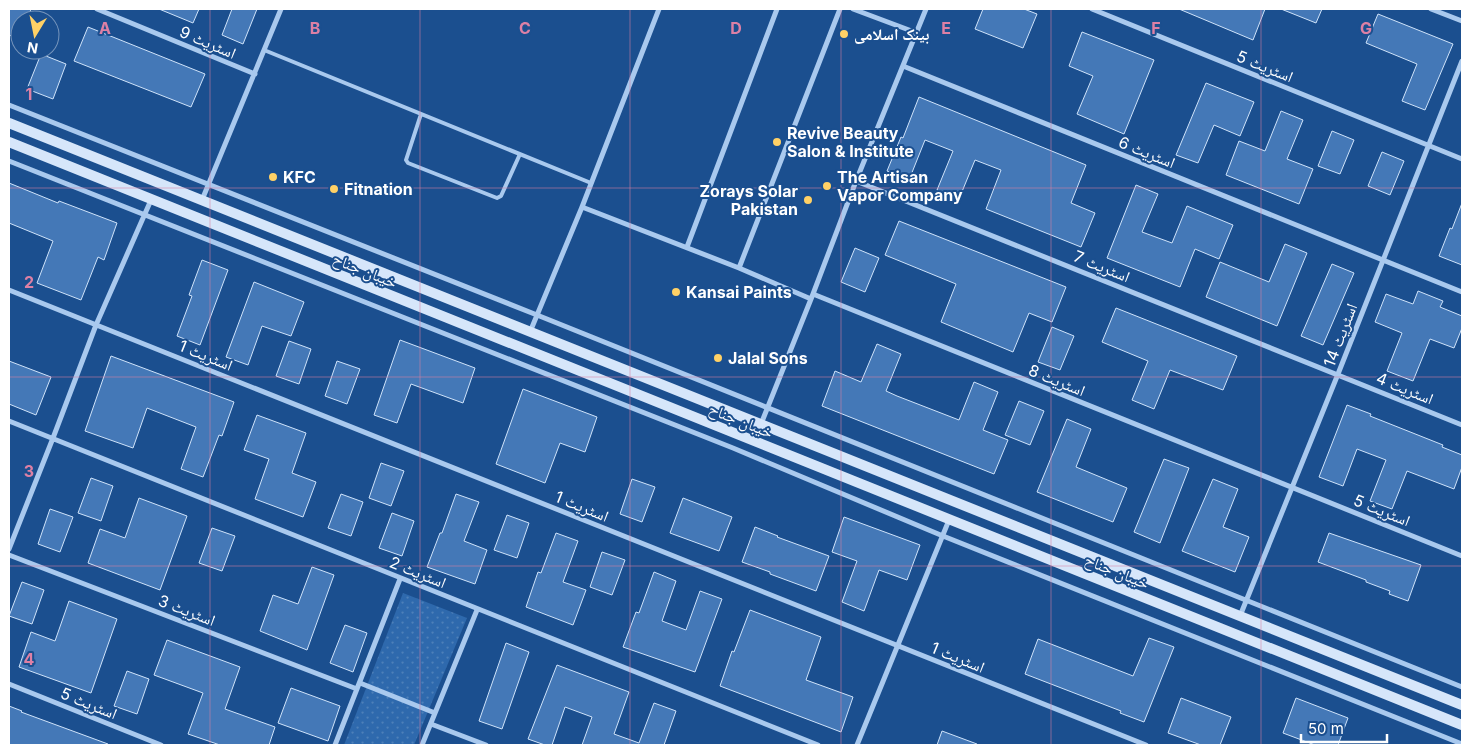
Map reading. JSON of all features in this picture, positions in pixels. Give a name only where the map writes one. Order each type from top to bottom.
[{"type":"main road","name":"خیبان جناح","points":[[9,123],[1462,705]]},
{"type":"main road","name":"خیبان جناح","points":[[9,142],[1462,725]]},
{"type":"street","name":"اسٹریٹ 9","points":[[97,9],[255,74]]},
{"type":"street","points":[[202,201],[281,9]]},
{"type":"street","points":[[530,333],[582,207],[659,9]]},
{"type":"street","points":[[686,247],[776,9]]},
{"type":"street","points":[[739,268],[840,9]]},
{"type":"street","points":[[853,9],[917,33]]},
{"type":"street","points":[[761,424],[926,9]]},
{"type":"street","name":"اسٹریٹ 5","points":[[1092,9],[1429,146]]},
{"type":"street","points":[[1432,9],[1462,21]]},
{"type":"street","name":"اسٹریٹ 14","points":[[1240,616],[1462,61]]},
{"type":"street","name":"اسٹریٹ 6","points":[[903,66],[1383,260]]},
{"type":"street","points":[[9,105],[1462,687]]},
{"type":"street","points":[[1429,146],[1462,159]]},
{"type":"street","points":[[9,161],[733,448],[942,536],[1462,744]]},
{"type":"street","name":"اسٹریٹ 7","points":[[856,182],[1338,374]]},
{"type":"street","points":[[9,549],[96,325],[151,200]]},
{"type":"street","name":"اسٹریٹ 8","points":[[582,207],[1292,488]]},
{"type":"street","points":[[1383,260],[1462,292]]},
{"type":"street","name":"اسٹریٹ 1","points":[[9,290],[1146,745]]},
{"type":"street","name":"اسٹریٹ 4","points":[[1338,374],[1462,424]]},
{"type":"street","name":"اسٹریٹ 2","points":[[9,421],[818,745]]},
{"type":"street","name":"اسٹریٹ 5","points":[[1292,488],[1462,556]]},
{"type":"street","points":[[857,745],[949,520]]},
{"type":"street","name":"اسٹریٹ 3","points":[[9,555],[357,690]]},
{"type":"street","points":[[335,745],[400,579]]},
{"type":"street","points":[[422,745],[477,610]]},
{"type":"street","points":[[360,682],[435,713]]},
{"type":"street","name":"اسٹریٹ 5","points":[[9,684],[161,745]]},
{"type":"street","points":[[431,724],[486,745]]},
{"type":"lane","points":[[264,50],[591,182]]},
{"type":"lane","points":[[421,114],[406,160],[408,163],[497,198],[501,196],[520,154]]},
{"type":"shaded area","points":[[403,593],[467,618],[414,745],[344,745]]},
{"type":"building","points":[[9,9],[31,9],[10,10],[9,35]]},
{"type":"building","points":[[159,9],[199,9],[193,23]]},
{"type":"building","points":[[232,9],[257,9],[243,44],[222,35]]},
{"type":"building","points":[[983,9],[1024,9],[1037,14],[1023,48],[975,29]]},
{"type":"building","points":[[1179,9],[1265,9],[1253,40]]},
{"type":"building","points":[[1281,9],[1322,9],[1316,23]]},
{"type":"building","points":[[1378,14],[1453,44],[1425,110],[1402,101],[1417,64],[1366,43]]},
{"type":"building","points":[[88,27],[205,74],[191,107],[74,61]]},
{"type":"building","points":[[1082,32],[1154,60],[1124,134],[1077,114],[1093,76],[1069,66]]},
{"type":"building","points":[[39,60],[56,60],[66,64],[53,99],[27,89]]},
{"type":"building","points":[[1206,83],[1254,102],[1240,136],[1214,125],[1198,163],[1176,155]]},
{"type":"building","points":[[919,97],[1086,165],[1071,203],[1095,213],[1081,247],[986,209],[1001,170],[975,160],[959,199],[937,190],[953,151],[925,140],[909,180],[887,171],[901,137],[903,138]]},
{"type":"building","points":[[1281,111],[1303,120],[1287,159],[1313,169],[1299,204],[1226,175],[1239,141],[1265,151]]},
{"type":"building","points":[[1332,131],[1354,140],[1340,174],[1318,166]]},
{"type":"building","points":[[1382,152],[1404,161],[1390,195],[1368,186]]},
{"type":"building","points":[[9,183],[58,203],[59,201],[117,223],[104,260],[98,257],[81,300],[37,283],[53,241],[9,223]]},
{"type":"building","points":[[1136,185],[1158,194],[1142,232],[1172,243],[1187,206],[1233,225],[1219,259],[1195,249],[1180,287],[1107,258]]},
{"type":"building","points":[[1462,203],[1462,265],[1439,256]]},
{"type":"building","points":[[899,221],[1066,287],[1052,322],[1029,313],[1013,352],[941,322],[956,284],[885,255]]},
{"type":"building","points":[[1285,244],[1307,253],[1277,326],[1206,297],[1220,262],[1269,282]]},
{"type":"building","points":[[855,248],[879,258],[865,292],[841,282]]},
{"type":"building","points":[[202,260],[228,270],[200,345],[177,336],[192,296],[189,295]]},
{"type":"building","points":[[1332,264],[1354,273],[1323,345],[1301,336]]},
{"type":"building","points":[[254,282],[304,302],[291,336],[262,326],[248,365],[226,357]]},
{"type":"building","points":[[1418,291],[1443,301],[1440,307],[1462,316],[1462,328],[1454,348],[1430,339],[1413,381],[1387,371],[1402,333],[1375,322],[1386,294],[1413,304]]},
{"type":"building","points":[[1116,308],[1237,356],[1223,390],[1170,370],[1154,409],[1132,400],[1148,361],[1102,342]]},
{"type":"building","points":[[1052,327],[1074,336],[1060,370],[1038,362]]},
{"type":"building","points":[[400,340],[475,368],[463,403],[411,384],[397,423],[374,415]]},
{"type":"building","points":[[289,341],[311,349],[299,384],[276,376]]},
{"type":"building","points":[[877,344],[901,354],[886,391],[897,396],[959,420],[974,382],[998,392],[983,430],[1008,440],[994,474],[822,406],[835,371],[861,382]]},
{"type":"building","points":[[111,356],[234,402],[222,436],[219,435],[203,477],[181,469],[196,427],[147,408],[133,448],[85,431]]},
{"type":"building","points":[[9,361],[51,377],[36,415],[9,404]]},
{"type":"building","points":[[337,361],[360,369],[347,404],[325,396]]},
{"type":"building","points":[[523,389],[597,417],[585,452],[560,443],[545,483],[496,464]]},
{"type":"building","points":[[1019,401],[1044,411],[1030,445],[1005,435]]},
{"type":"building","points":[[1347,405],[1443,445],[1442,447],[1462,455],[1462,467],[1454,489],[1407,471],[1392,509],[1370,501],[1386,460],[1357,449],[1343,486],[1319,477]]},
{"type":"building","points":[[257,415],[306,433],[292,473],[316,482],[303,517],[255,499],[269,459],[244,450]]},
{"type":"building","points":[[1067,419],[1091,429],[1076,467],[1127,488],[1113,522],[1037,492]]},
{"type":"building","points":[[1164,459],[1189,468],[1160,543],[1134,532]]},
{"type":"building","points":[[381,463],[404,471],[391,506],[369,498]]},
{"type":"building","points":[[91,478],[113,486],[101,521],[78,513]]},
{"type":"building","points":[[632,479],[655,487],[642,522],[620,514]]},
{"type":"building","points":[[1213,479],[1238,489],[1223,527],[1249,537],[1235,572],[1182,551]]},
{"type":"building","points":[[341,494],[363,502],[351,536],[328,528]]},
{"type":"building","points":[[456,494],[479,502],[464,541],[487,550],[475,584],[427,567]]},
{"type":"building","points":[[139,498],[187,516],[160,590],[88,563],[100,529],[125,538]]},
{"type":"building","points":[[683,498],[732,517],[719,551],[670,533]]},
{"type":"building","points":[[50,509],[73,517],[60,552],[38,544]]},
{"type":"building","points":[[392,513],[414,521],[402,556],[379,548]]},
{"type":"building","points":[[507,515],[529,523],[517,558],[494,550]]},
{"type":"building","points":[[844,517],[920,545],[907,580],[879,570],[864,611],[842,602],[857,561],[832,552]]},
{"type":"building","points":[[755,527],[829,556],[816,591],[742,562]]},
{"type":"building","points":[[212,528],[235,536],[222,571],[199,563]]},
{"type":"building","points":[[556,533],[578,541],[563,582],[586,590],[573,625],[526,607],[538,572],[541,573]]},
{"type":"building","points":[[1329,533],[1421,565],[1408,601],[1389,594],[1390,591],[1366,582],[1366,580],[1318,562]]},
{"type":"building","points":[[602,552],[625,560],[612,595],[590,587]]},
{"type":"building","points":[[312,567],[334,575],[307,650],[260,631],[273,595],[298,604]]},
{"type":"building","points":[[654,572],[676,581],[662,621],[686,630],[700,591],[722,599],[695,672],[623,647],[636,612],[639,613]]},
{"type":"building","points":[[22,582],[44,590],[32,624],[9,616]]},
{"type":"building","points":[[69,601],[117,619],[91,693],[19,667],[31,632],[55,641]]},
{"type":"building","points":[[750,610],[821,637],[806,680],[853,697],[841,732],[720,686],[732,651],[734,652]]},
{"type":"building","points":[[345,625],[367,633],[353,672],[330,663]]},
{"type":"building","points":[[1149,638],[1174,647],[1144,722],[1120,713],[1121,711],[1025,674],[1038,639],[1133,676]]},
{"type":"building","points":[[167,640],[240,667],[225,709],[275,727],[269,745],[220,745],[188,734],[203,693],[154,675]]},
{"type":"building","points":[[506,643],[529,652],[502,729],[479,721]]},
{"type":"building","points":[[557,665],[629,692],[614,734],[639,743],[654,703],[676,711],[664,745],[582,745],[592,717],[565,707],[552,745],[545,745],[528,739]]},
{"type":"building","points":[[127,671],[149,679],[137,714],[114,706]]},
{"type":"building","points":[[291,688],[340,706],[328,741],[278,723]]},
{"type":"building","points":[[1181,698],[1231,717],[1220,745],[1201,745],[1168,733]]},
{"type":"building","points":[[1296,698],[1348,718],[1338,745],[1315,745],[1283,733]]},
{"type":"building","points":[[9,706],[21,712],[108,744],[9,745]]},
{"type":"building","points":[[942,731],[977,744],[937,745]]},
{"type":"place","name":"بینک اسلامی","points":[[844,34]]},
{"type":"place","name":"Revive Beauty Salon & Institute","points":[[777,142]]},
{"type":"place","name":"KFC","points":[[273,177]]},
{"type":"place","name":"The Artisan Vapor Company","points":[[827,186]]},
{"type":"place","name":"Fitnation","points":[[334,189]]},
{"type":"place","name":"Zorays Solar Pakistan","points":[[808,200]]},
{"type":"place","name":"Kansai Paints","points":[[676,292]]},
{"type":"place","name":"Jalal Sons","points":[[718,358]]}]
